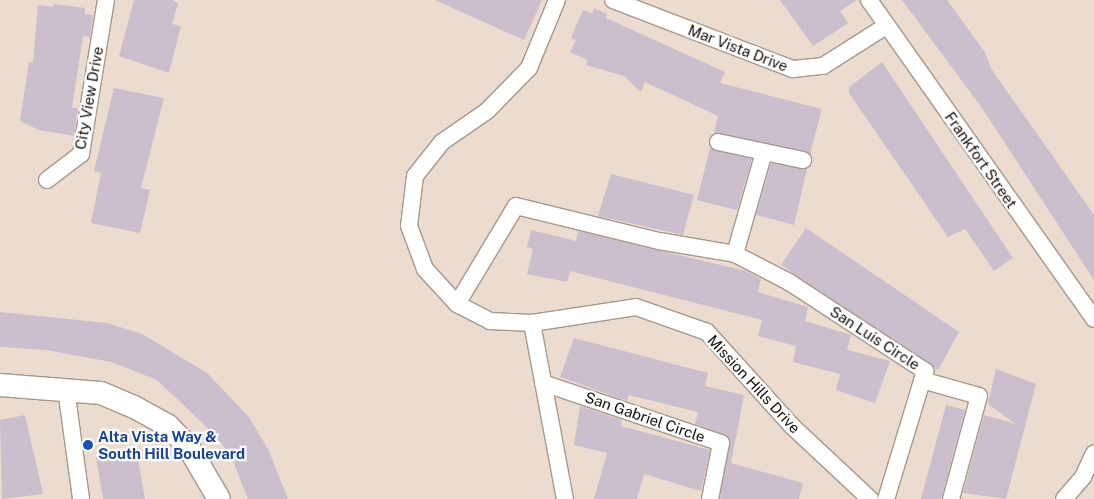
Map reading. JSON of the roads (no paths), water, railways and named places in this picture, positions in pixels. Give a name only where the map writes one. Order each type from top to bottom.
[{"type":"street","name":"City View Drive","points":[[48,180],[81,154],[106,0]]},
{"type":"street","name":"Mission Hills Drive","points":[[557,0],[529,68],[488,111],[442,142],[415,176],[410,226],[425,269],[456,304],[490,321],[532,323],[636,307],[707,332],[792,426],[870,499]]},
{"type":"street","name":"Mar Vista Drive","points":[[613,0],[793,69],[823,66],[886,26]]},
{"type":"street","name":"Frankfort Street","points":[[869,0],[1094,319]]},
{"type":"street","points":[[718,142],[803,160]]},
{"type":"street","points":[[735,254],[764,152]]},
{"type":"street","name":"San Luis Circle","points":[[456,304],[516,206],[659,241],[735,254],[789,282],[925,371],[886,499]]},
{"type":"street","points":[[532,323],[565,499]]},
{"type":"street","points":[[922,380],[979,396],[951,499]]},
{"type":"street","name":"San Gabriel Circle","points":[[543,383],[721,443],[710,499]]},
{"type":"street","points":[[0,385],[101,393],[168,426],[188,446],[219,499]]},
{"type":"street","points":[[66,389],[81,499]]},
{"type":"street","points":[[1064,499],[1083,477],[1094,453]]},
{"type":"place","name":"Alta Vista Way & South Hill Boulevard","points":[[88,445]]}]
